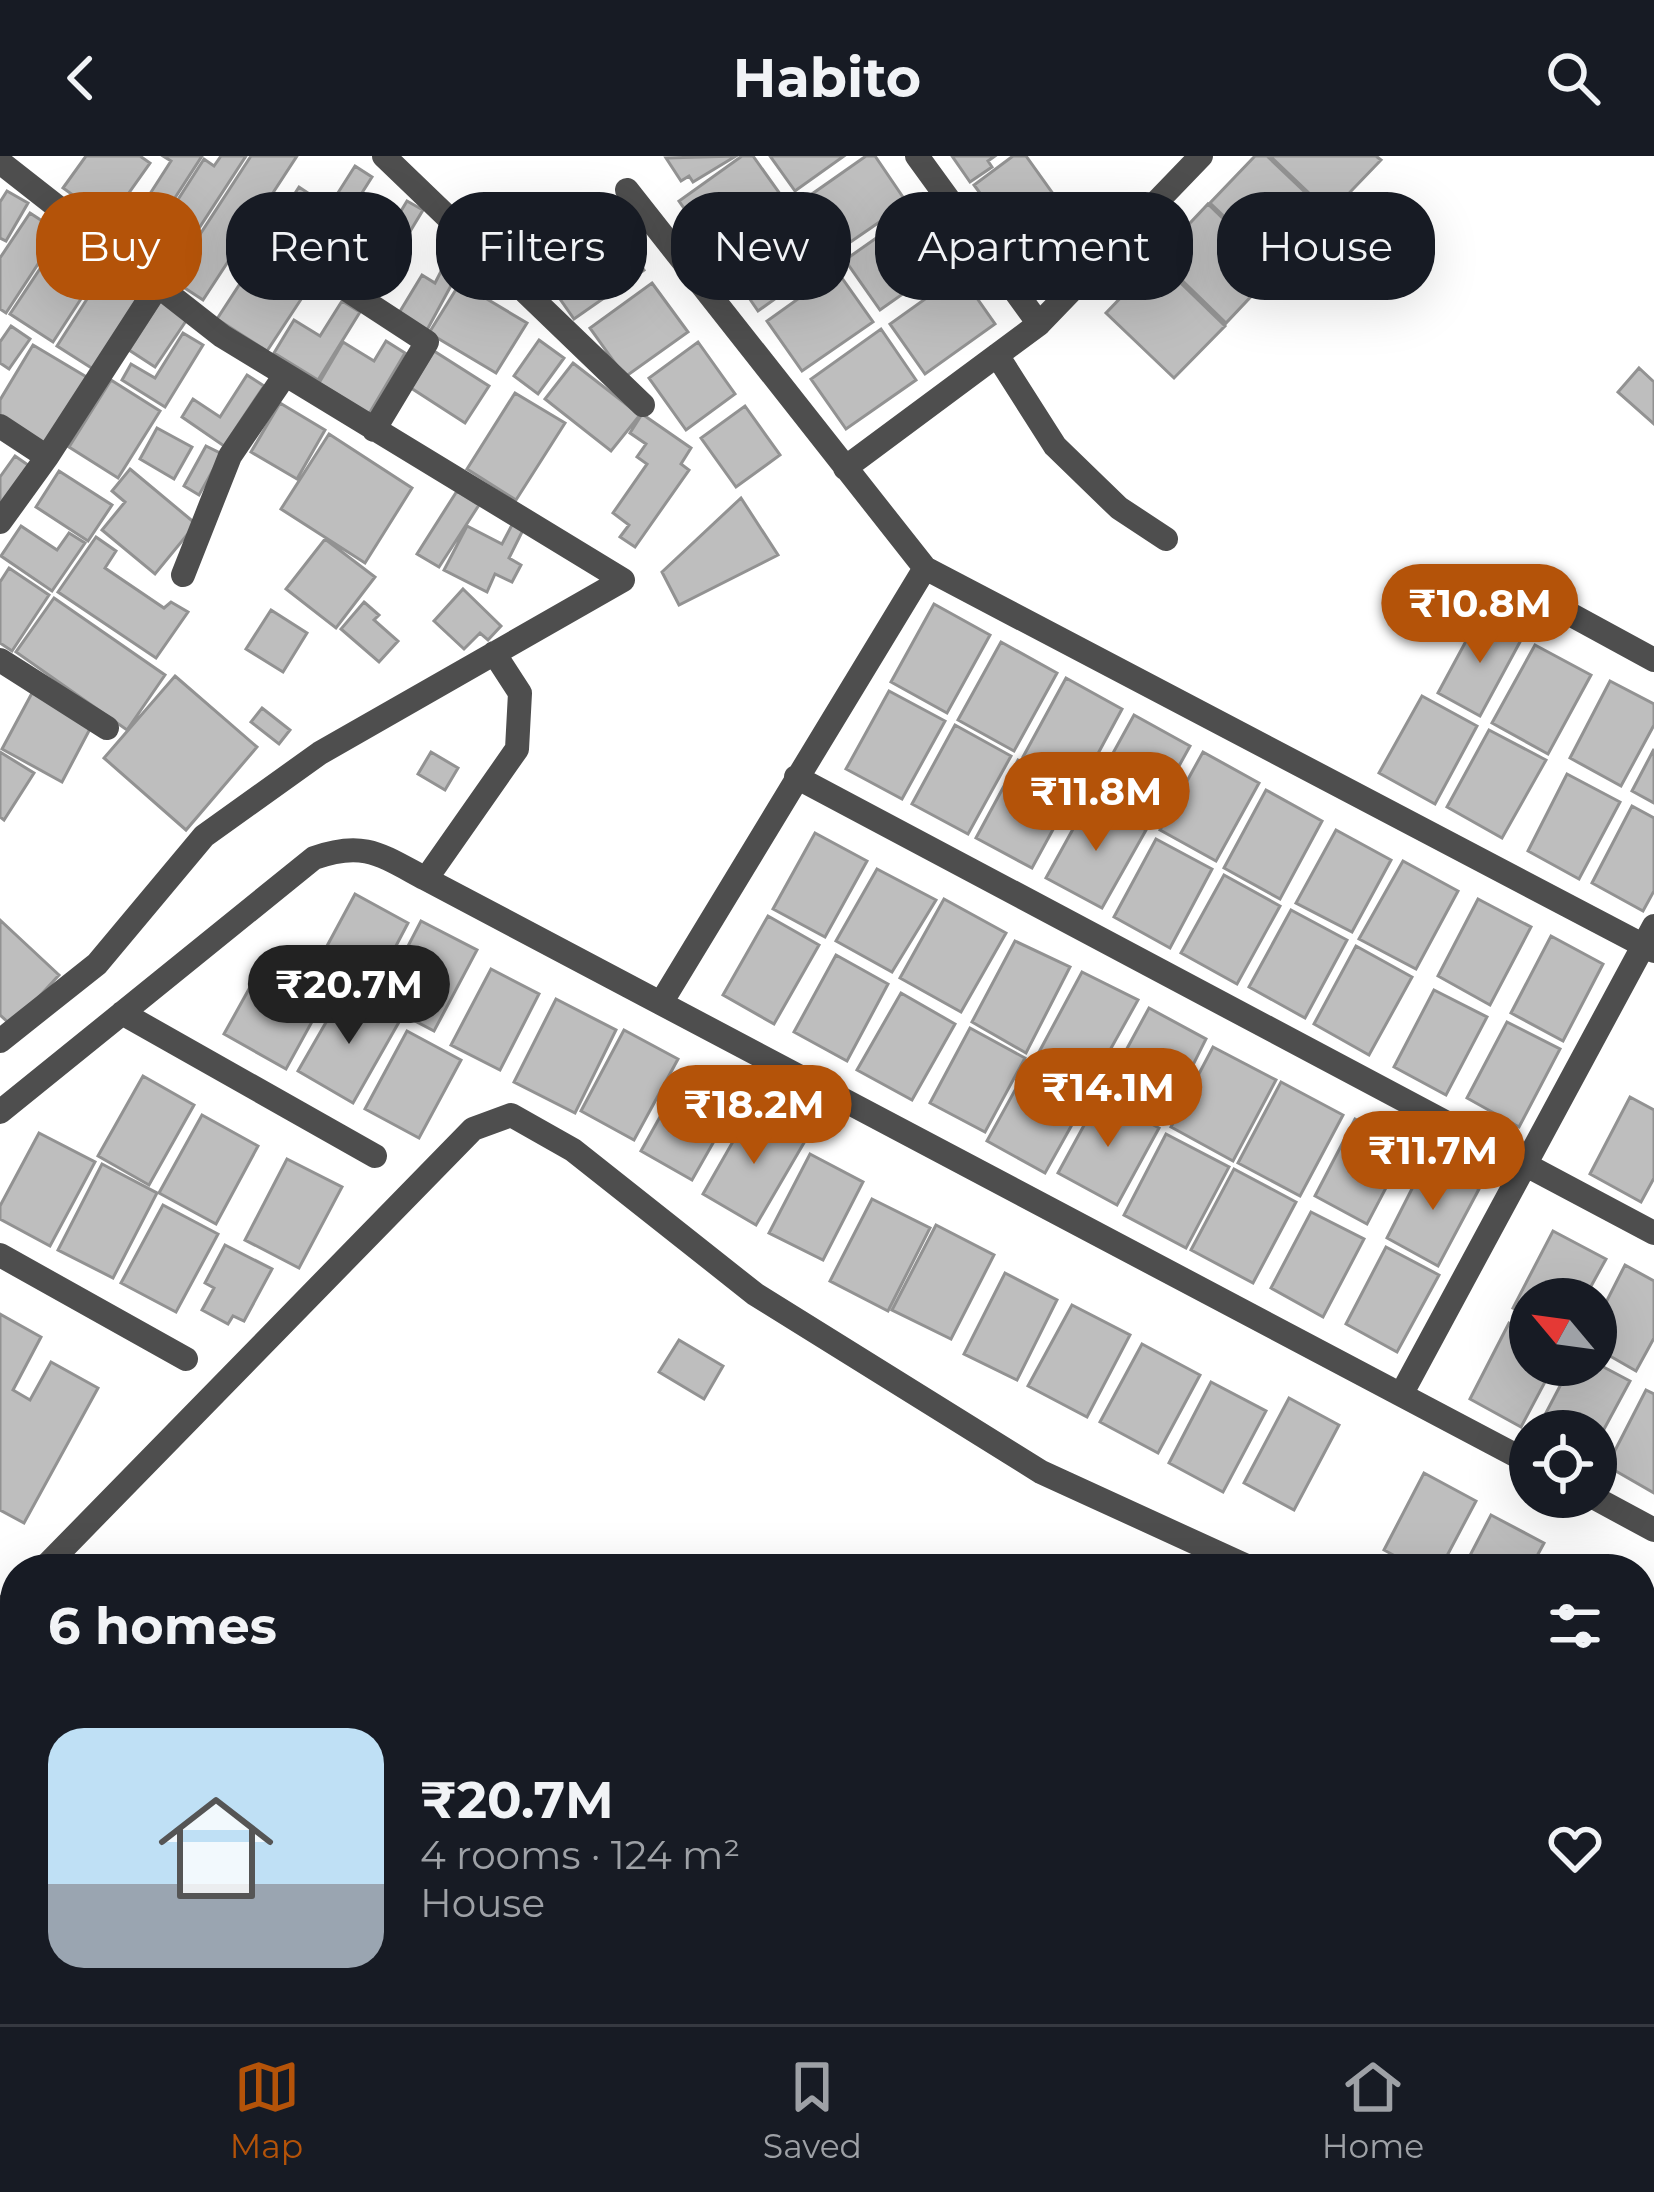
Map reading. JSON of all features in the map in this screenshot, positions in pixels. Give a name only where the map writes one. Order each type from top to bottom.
[{"type":"street","points":[[917,156],[1039,324]]},
{"type":"street","points":[[845,468],[1039,324],[1201,156]]},
{"type":"street","points":[[392,158],[643,405]]},
{"type":"street","points":[[0,162],[39,192]]},
{"type":"street","points":[[627,190],[925,568],[1650,941],[1402,1393]]},
{"type":"street","points":[[0,522],[149,300]]},
{"type":"street","points":[[0,1041],[97,964],[204,836],[320,753],[623,580],[222,336],[178,300]]},
{"type":"street","points":[[363,300],[427,342],[374,430]]},
{"type":"street","points":[[997,355],[1055,446],[1119,508],[1166,539]]},
{"type":"street","points":[[183,574],[230,456],[285,375]]},
{"type":"street","points":[[0,426],[47,458]]},
{"type":"street","points":[[662,1003],[925,568]]},
{"type":"street","points":[[1510,582],[1654,660]]},
{"type":"street","points":[[426,879],[517,749],[520,693],[494,653]]},
{"type":"street","points":[[0,660],[107,728]]},
{"type":"street","points":[[796,777],[1654,1233]]},
{"type":"street","points":[[0,1112],[314,858],[347,846],[426,879],[1509,1452]]},
{"type":"street","points":[[122,1013],[375,1156]]},
{"type":"street","points":[[58,1554],[473,1129],[511,1115],[573,1150],[755,1294],[1022,1460],[1220,1554]]},
{"type":"street","points":[[0,1255],[186,1359]]},
{"type":"street","points":[[1617,1510],[1654,1530]]},
{"type":"building","points":[[86,156],[140,156],[150,163],[130,192],[69,192],[63,188]]},
{"type":"building","points":[[163,156],[202,156],[179,192],[151,192],[171,161]]},
{"type":"building","points":[[221,156],[246,156],[202,224],[202,192],[183,192],[204,159],[214,166]]},
{"type":"building","points":[[251,156],[297,156],[274,192],[228,192]]},
{"type":"building","points":[[736,156],[693,182],[689,176],[681,181],[666,158]]},
{"type":"building","points":[[742,156],[753,156],[779,192],[692,192]]},
{"type":"building","points":[[770,156],[844,156],[795,191]]},
{"type":"building","points":[[866,156],[875,156],[900,192],[875,192],[875,225],[851,242],[851,192],[815,192]]},
{"type":"building","points":[[952,156],[995,156],[988,161],[992,167],[970,182]]},
{"type":"building","points":[[1013,156],[1026,156],[1052,192],[979,192],[974,185]]},
{"type":"building","points":[[1255,156],[1267,156],[1305,192],[1221,192]]},
{"type":"building","points":[[1270,156],[1376,156],[1381,160],[1350,192],[1308,192]]},
{"type":"building","points":[[355,166],[372,177],[362,192],[339,192]]},
{"type":"building","points":[[7,191],[28,203],[6,241],[0,238],[0,202]]},
{"type":"building","points":[[226,194],[226,265],[203,300],[202,299],[202,231]]},
{"type":"building","points":[[412,204],[423,210],[412,228]]},
{"type":"building","points":[[1208,204],[1217,213],[1217,300],[1248,300],[1226,323],[1193,291],[1193,220]]},
{"type":"building","points":[[30,213],[36,217],[36,267],[6,313],[0,309],[0,258]]},
{"type":"building","points":[[875,239],[875,300],[894,300],[880,310],[851,269],[851,256]]},
{"type":"building","points":[[36,275],[36,300],[80,300],[53,342],[10,314]]},
{"type":"building","points":[[422,275],[435,283],[436,300],[443,300],[427,330],[399,313],[407,300],[412,300]]},
{"type":"building","points":[[652,283],[688,332],[625,377],[590,328],[629,300],[647,300],[647,287]]},
{"type":"building","points":[[851,291],[873,322],[802,371],[767,321],[796,300],[851,300]]},
{"type":"building","points":[[1193,295],[1225,326],[1174,378],[1106,313],[1119,300],[1193,300]]},
{"type":"building","points":[[86,300],[136,300],[93,369],[57,346]]},
{"type":"building","points":[[161,300],[188,318],[155,367],[129,350]]},
{"type":"building","points":[[229,300],[301,300],[267,351],[217,319]]},
{"type":"building","points":[[449,300],[488,300],[527,323],[496,373],[429,333]]},
{"type":"building","points":[[561,300],[601,300],[574,319]]},
{"type":"building","points":[[750,300],[773,300],[758,311]]},
{"type":"building","points":[[924,300],[978,300],[995,324],[925,374],[890,324]]},
{"type":"building","points":[[342,301],[360,312],[318,380],[274,353],[294,320],[320,336]]},
{"type":"building","points":[[11,326],[30,339],[9,369],[0,363],[0,342]]},
{"type":"building","points":[[881,329],[916,380],[846,429],[811,379]]},
{"type":"building","points":[[183,333],[203,345],[165,407],[122,380],[131,364],[155,378]]},
{"type":"building","points":[[539,340],[564,358],[538,394],[514,376]]},
{"type":"building","points":[[386,341],[405,353],[369,414],[319,383],[343,342],[374,361]]},
{"type":"building","points":[[698,342],[735,394],[686,430],[649,378]]},
{"type":"building","points":[[33,345],[90,379],[48,450],[0,421],[0,400]]},
{"type":"building","points":[[434,351],[489,386],[465,423],[411,388]]},
{"type":"building","points":[[573,363],[640,415],[611,451],[545,399]]},
{"type":"building","points":[[1639,368],[1654,382],[1654,424],[1618,392]]},
{"type":"building","points":[[247,375],[264,386],[224,446],[182,417],[193,399],[220,417]]},
{"type":"building","points":[[111,380],[160,411],[118,478],[69,447]]},
{"type":"building","points":[[515,393],[565,423],[516,500],[467,469]]},
{"type":"building","points":[[280,403],[325,430],[297,479],[251,452]]},
{"type":"building","points":[[745,406],[780,455],[736,487],[701,438]]},
{"type":"building","points":[[642,414],[691,448],[681,464],[689,470],[635,547],[620,537],[629,525],[613,513],[647,464],[637,457],[646,444],[630,433]]},
{"type":"building","points":[[157,428],[192,447],[174,479],[140,459]]},
{"type":"building","points":[[329,434],[412,488],[365,563],[281,509]]},
{"type":"building","points":[[206,446],[222,454],[199,495],[184,486]]},
{"type":"building","points":[[15,456],[31,467],[0,510],[0,477]]},
{"type":"building","points":[[130,469],[196,524],[155,574],[102,530],[125,502],[112,491]]},
{"type":"building","points":[[59,471],[112,505],[88,541],[36,507]]},
{"type":"building","points":[[457,491],[479,505],[439,567],[417,554]]},
{"type":"building","points":[[741,498],[778,555],[679,605],[662,572]]},
{"type":"building","points":[[513,523],[524,528],[509,558],[521,565],[512,582],[495,574],[487,592],[444,570],[467,526],[502,544]]},
{"type":"building","points":[[21,526],[57,550],[69,533],[85,543],[52,591],[1,556]]},
{"type":"building","points":[[96,537],[116,551],[105,568],[164,608],[171,602],[188,612],[156,658],[58,592]]},
{"type":"building","points":[[325,539],[375,577],[336,628],[286,589]]},
{"type":"building","points":[[9,568],[49,595],[12,651],[0,643],[0,582]]},
{"type":"building","points":[[463,589],[501,626],[488,640],[480,633],[464,649],[434,621]]},
{"type":"building","points":[[54,598],[165,675],[127,730],[16,652]]},
{"type":"building","points":[[364,602],[379,615],[374,620],[398,641],[379,662],[341,629]]},
{"type":"building","points":[[934,604],[990,635],[947,713],[891,682]]},
{"type":"building","points":[[271,610],[307,633],[283,672],[246,649]]},
{"type":"building","points":[[1479,617],[1521,640],[1480,716],[1438,693]]},
{"type":"building","points":[[1001,642],[1057,673],[1014,751],[958,720]]},
{"type":"building","points":[[1535,645],[1591,675],[1548,754],[1492,723]]},
{"type":"building","points":[[175,676],[257,747],[186,830],[104,758]]},
{"type":"building","points":[[1066,678],[1122,709],[1080,787],[1023,757]]},
{"type":"building","points":[[1610,681],[1654,704],[1654,725],[1621,786],[1570,758]]},
{"type":"building","points":[[889,691],[945,721],[902,799],[846,769]]},
{"type":"building","points":[[32,693],[92,725],[62,782],[2,749]]},
{"type":"building","points":[[1422,696],[1477,726],[1435,804],[1379,773]]},
{"type":"building","points":[[262,708],[290,730],[279,744],[251,722]]},
{"type":"building","points":[[1134,715],[1190,746],[1147,824],[1091,793]]},
{"type":"building","points":[[955,725],[1011,756],[968,834],[912,804]]},
{"type":"building","points":[[1489,730],[1546,760],[1502,838],[1447,807]]},
{"type":"building","points":[[1654,749],[1654,803],[1632,791]]},
{"type":"building","points":[[0,752],[34,773],[4,820],[0,817]]},
{"type":"building","points":[[431,752],[458,768],[445,790],[418,774]]},
{"type":"building","points":[[1203,752],[1259,783],[1216,861],[1160,830]]},
{"type":"building","points":[[1018,760],[1074,791],[1032,868],[976,838]]},
{"type":"building","points":[[1567,774],[1620,802],[1579,879],[1528,851]]},
{"type":"building","points":[[1266,790],[1322,821],[1280,899],[1224,868]]},
{"type":"building","points":[[1089,800],[1146,830],[1102,908],[1046,878]]},
{"type":"building","points":[[1632,806],[1654,818],[1654,891],[1643,911],[1592,883]]},
{"type":"building","points":[[1336,830],[1391,860],[1352,932],[1296,903]]},
{"type":"building","points":[[815,833],[867,861],[825,937],[773,909]]},
{"type":"building","points":[[1156,839],[1212,869],[1170,948],[1114,917]]},
{"type":"building","points":[[1403,861],[1458,891],[1416,969],[1359,939]]},
{"type":"building","points":[[877,869],[936,900],[892,972],[836,941]]},
{"type":"building","points":[[1224,875],[1280,906],[1237,984],[1181,953]]},
{"type":"building","points":[[355,894],[408,923],[367,1001],[313,972]]},
{"type":"building","points":[[944,899],[1006,933],[961,1012],[900,978]]},
{"type":"building","points":[[1478,899],[1531,927],[1490,1005],[1438,976]]},
{"type":"building","points":[[1291,910],[1347,940],[1305,1018],[1249,987]]},
{"type":"building","points":[[768,916],[819,945],[774,1024],[723,995]]},
{"type":"building","points":[[0,920],[59,975],[12,1026],[0,1015]]},
{"type":"building","points":[[421,921],[477,950],[434,1031],[379,1002]]},
{"type":"building","points":[[1551,936],[1603,964],[1563,1041],[1511,1013]]},
{"type":"building","points":[[1015,941],[1070,967],[1026,1053],[972,1022]]},
{"type":"building","points":[[1356,946],[1412,977],[1369,1055],[1314,1024]]},
{"type":"building","points":[[269,953],[331,987],[286,1069],[224,1034]]},
{"type":"building","points":[[836,955],[888,984],[847,1061],[794,1032]]},
{"type":"building","points":[[491,969],[539,994],[500,1070],[451,1045]]},
{"type":"building","points":[[1082,972],[1138,1000],[1091,1084],[1038,1054]]},
{"type":"building","points":[[1434,990],[1487,1017],[1446,1095],[1394,1067]]},
{"type":"building","points":[[344,991],[399,1022],[353,1103],[298,1071]]},
{"type":"building","points":[[901,993],[955,1024],[912,1100],[857,1070]]},
{"type":"building","points":[[556,999],[616,1030],[575,1113],[514,1082]]},
{"type":"building","points":[[1149,1008],[1206,1039],[1164,1123],[1105,1089]]},
{"type":"building","points":[[1507,1022],[1560,1049],[1519,1127],[1467,1098]]},
{"type":"building","points":[[970,1028],[1025,1058],[985,1132],[930,1103]]},
{"type":"building","points":[[624,1030],[678,1059],[634,1140],[581,1111]]},
{"type":"building","points":[[407,1031],[461,1060],[419,1138],[365,1109]]},
{"type":"building","points":[[1213,1047],[1276,1080],[1233,1161],[1171,1127]]},
{"type":"building","points":[[1030,1063],[1088,1096],[1045,1173],[987,1141]]},
{"type":"building","points":[[686,1070],[738,1099],[692,1180],[641,1151]]},
{"type":"building","points":[[143,1076],[194,1105],[149,1185],[98,1156]]},
{"type":"building","points":[[1281,1082],[1343,1115],[1300,1196],[1238,1163]]},
{"type":"building","points":[[1100,1096],[1159,1128],[1117,1205],[1058,1173]]},
{"type":"building","points":[[1630,1097],[1654,1110],[1654,1178],[1641,1202],[1590,1174]]},
{"type":"building","points":[[751,1110],[805,1141],[756,1225],[703,1194]]},
{"type":"building","points":[[202,1115],[258,1146],[216,1224],[159,1193]]},
{"type":"building","points":[[1355,1119],[1408,1146],[1367,1224],[1315,1196]]},
{"type":"building","points":[[39,1133],[95,1162],[50,1246],[0,1219],[0,1206]]},
{"type":"building","points":[[1166,1134],[1229,1167],[1186,1248],[1124,1215]]},
{"type":"building","points":[[810,1154],[863,1182],[823,1260],[769,1233]]},
{"type":"building","points":[[287,1159],[342,1187],[299,1268],[245,1240]]},
{"type":"building","points":[[1426,1161],[1479,1189],[1438,1266],[1387,1238]]},
{"type":"building","points":[[102,1164],[157,1193],[113,1278],[58,1250]]},
{"type":"building","points":[[1234,1169],[1296,1202],[1253,1283],[1191,1250]]},
{"type":"building","points":[[872,1199],[930,1228],[888,1311],[830,1281]]},
{"type":"building","points":[[163,1205],[218,1234],[176,1312],[121,1283]]},
{"type":"building","points":[[1311,1212],[1364,1239],[1323,1317],[1271,1288]]},
{"type":"building","points":[[936,1225],[994,1255],[951,1339],[892,1310]]},
{"type":"building","points":[[1553,1231],[1606,1259],[1596,1278],[1529,1278]]},
{"type":"building","points":[[225,1245],[272,1269],[244,1321],[233,1316],[228,1324],[202,1310],[214,1288],[205,1283]]},
{"type":"building","points":[[1386,1247],[1439,1275],[1397,1352],[1346,1324]]},
{"type":"building","points":[[1625,1265],[1654,1281],[1654,1338],[1636,1371],[1617,1360],[1617,1281]]},
{"type":"building","points":[[1005,1273],[1057,1300],[1017,1380],[964,1354]]},
{"type":"building","points":[[1072,1305],[1130,1335],[1087,1417],[1028,1386]]},
{"type":"building","points":[[0,1314],[41,1337],[13,1390],[30,1400],[51,1362],[98,1388],[24,1523],[0,1510]]},
{"type":"building","points":[[1509,1323],[1509,1386],[1543,1386],[1530,1410],[1509,1410],[1509,1420],[1470,1399]]},
{"type":"building","points":[[679,1340],[723,1366],[704,1399],[659,1372]]},
{"type":"building","points":[[1142,1344],[1200,1375],[1158,1453],[1100,1422]]},
{"type":"building","points":[[1617,1374],[1630,1381],[1614,1410],[1547,1410],[1560,1386],[1617,1386]]},
{"type":"building","points":[[1211,1382],[1266,1411],[1223,1492],[1169,1463]]},
{"type":"building","points":[[1646,1390],[1654,1394],[1654,1493],[1617,1472],[1617,1447]]},
{"type":"building","points":[[1289,1398],[1339,1425],[1294,1510],[1244,1483]]},
{"type":"building","points":[[1424,1473],[1476,1501],[1448,1554],[1384,1550]]},
{"type":"building","points":[[1491,1515],[1544,1543],[1538,1554],[1471,1554]]}]
